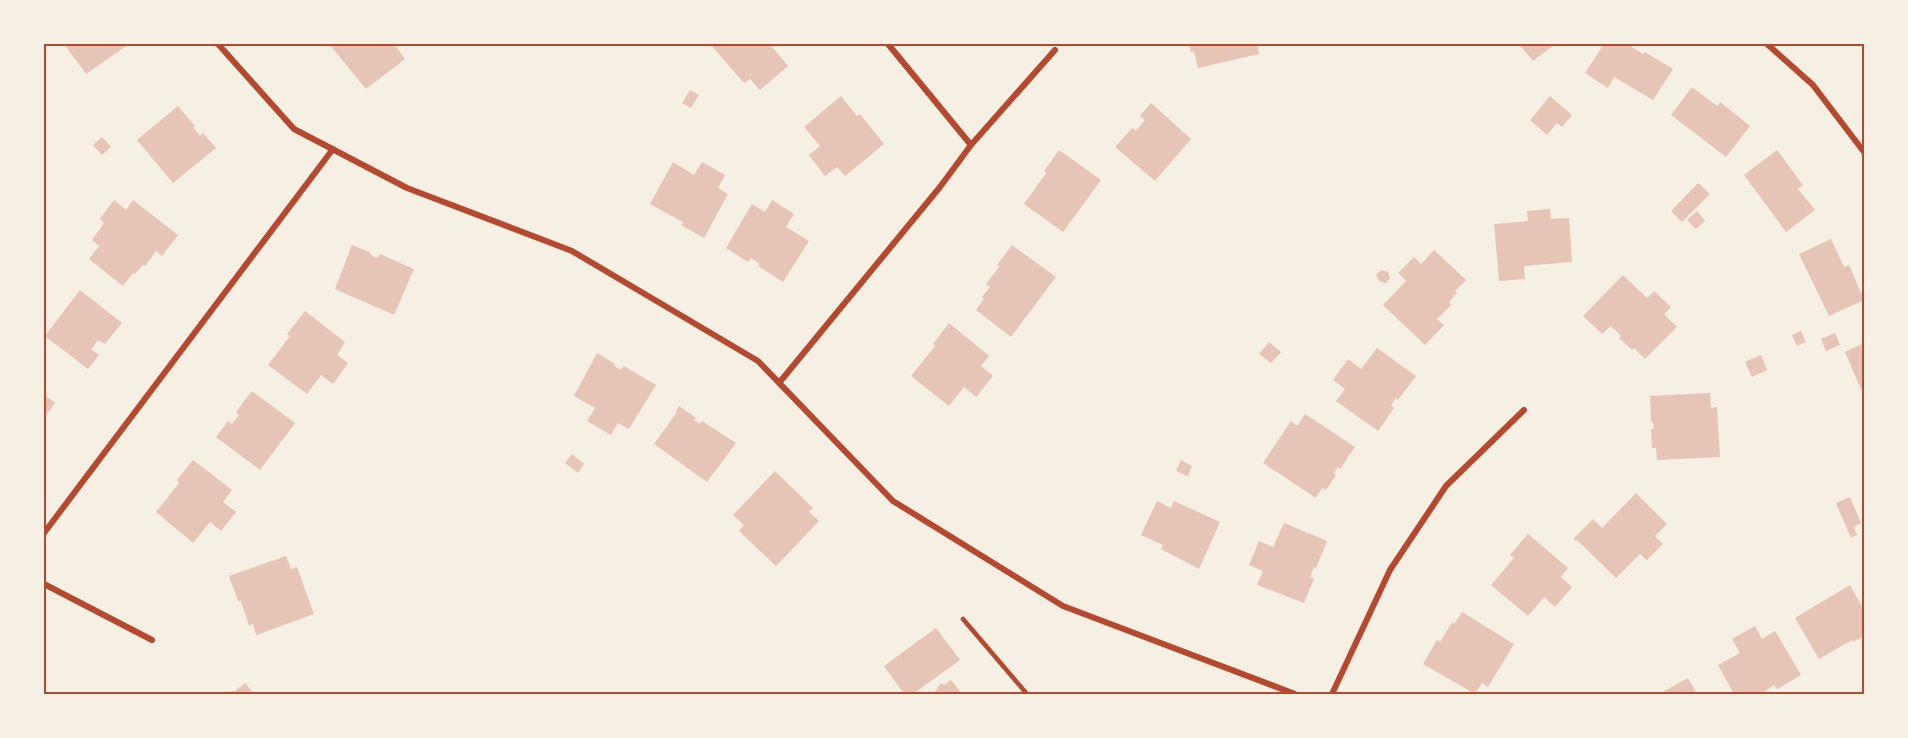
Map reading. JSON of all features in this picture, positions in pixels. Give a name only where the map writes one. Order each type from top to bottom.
[{"type":"street","points":[[218,44],[294,129],[406,188],[572,252],[758,361],[893,501],[1063,606],[1295,694]]},
{"type":"street","points":[[888,44],[971,146]]},
{"type":"street","points":[[1767,44],[1813,85],[1864,152]]},
{"type":"street","points":[[779,383],[971,146],[1055,50]]},
{"type":"street","points":[[44,533],[333,149]]},
{"type":"street","points":[[1332,694],[1390,570],[1446,486],[1524,410]]},
{"type":"street","points":[[44,584],[152,640]]},
{"type":"lane","points":[[963,619],[1027,694]]},
{"type":"building","points":[[64,44],[129,44],[86,74]]},
{"type":"building","points":[[329,44],[394,44],[405,59],[366,89]]},
{"type":"building","points":[[710,44],[775,44],[772,47],[788,66],[760,90],[750,79],[744,83]]},
{"type":"building","points":[[1189,44],[1257,44],[1259,54],[1198,68],[1194,51],[1191,52]]},
{"type":"building","points":[[1519,44],[1555,44],[1533,61]]},
{"type":"building","points":[[1604,44],[1627,44],[1673,69],[1653,100],[1614,77],[1608,88],[1585,73]]},
{"type":"building","points":[[1692,87],[1717,106],[1720,102],[1750,126],[1726,157],[1671,115]]},
{"type":"building","points":[[690,90],[699,95],[691,108],[682,103]]},
{"type":"building","points":[[841,96],[857,116],[860,114],[884,144],[845,176],[837,167],[825,176],[809,155],[820,146],[804,127]]},
{"type":"building","points":[[1550,96],[1572,115],[1562,127],[1557,123],[1547,135],[1530,120]]},
{"type":"building","points":[[1151,103],[1191,139],[1155,181],[1115,147],[1132,128],[1136,131],[1145,120],[1140,116]]},
{"type":"building","points":[[178,106],[195,126],[193,127],[200,136],[203,133],[216,148],[173,183],[137,140]]},
{"type":"building","points":[[102,137],[111,147],[102,155],[93,145]]},
{"type":"building","points":[[1059,150],[1101,180],[1063,232],[1024,204]]},
{"type":"building","points":[[1777,150],[1803,185],[1798,189],[1815,210],[1786,232],[1744,175]]},
{"type":"building","points":[[673,162],[694,175],[702,162],[725,175],[718,188],[728,194],[704,238],[681,225],[683,222],[650,204]]},
{"type":"building","points":[[1698,183],[1710,194],[1682,222],[1671,211]]},
{"type":"building","points":[[114,200],[126,210],[133,200],[178,235],[162,256],[156,251],[145,266],[143,265],[135,274],[133,273],[123,286],[89,259],[99,246],[92,240],[104,223],[100,219]]},
{"type":"building","points":[[772,200],[794,214],[786,227],[809,241],[783,282],[758,266],[760,264],[751,258],[748,262],[726,248],[752,204],[765,212]]},
{"type":"building","points":[[1550,209],[1551,219],[1569,218],[1572,262],[1524,266],[1525,279],[1498,281],[1494,224],[1528,221],[1527,211]]},
{"type":"building","points":[[1697,211],[1705,221],[1696,229],[1687,220]]},
{"type":"building","points":[[1831,239],[1844,267],[1849,265],[1864,300],[1829,316],[1799,254]]},
{"type":"building","points":[[352,245],[377,258],[380,254],[414,269],[394,315],[335,289]]},
{"type":"building","points":[[1012,245],[1056,277],[1011,337],[976,310],[990,287],[986,284]]},
{"type":"building","points":[[1434,250],[1466,280],[1455,291],[1457,293],[1449,302],[1451,305],[1437,319],[1444,325],[1425,345],[1383,305],[1406,281],[1398,273],[1414,257],[1421,264]]},
{"type":"building","points":[[1381,270],[1388,272],[1390,278],[1386,283],[1380,282],[1376,275]]},
{"type":"building","points":[[1623,275],[1647,298],[1654,291],[1671,307],[1664,314],[1677,327],[1645,359],[1619,338],[1621,336],[1611,326],[1602,334],[1583,316]]},
{"type":"building","points":[[80,290],[122,323],[105,344],[98,340],[91,349],[99,355],[88,369],[45,336]]},
{"type":"building","points":[[305,311],[345,342],[337,355],[348,363],[333,384],[321,375],[307,394],[268,365],[290,336],[287,334]]},
{"type":"building","points":[[949,323],[989,356],[981,366],[993,376],[976,397],[964,387],[949,406],[911,376],[935,346],[933,344]]},
{"type":"building","points":[[1801,331],[1806,342],[1797,346],[1792,335]]},
{"type":"building","points":[[1835,333],[1840,345],[1826,351],[1821,339]]},
{"type":"building","points":[[1269,342],[1281,352],[1271,363],[1259,354]]},
{"type":"building","points":[[1864,343],[1864,396],[1845,352]]},
{"type":"building","points":[[1377,348],[1416,376],[1398,400],[1396,398],[1391,405],[1394,408],[1378,431],[1336,401],[1345,389],[1333,380],[1348,359],[1361,369]]},
{"type":"building","points":[[597,353],[621,370],[624,366],[656,385],[629,429],[618,423],[611,435],[587,421],[595,408],[574,396]]},
{"type":"building","points":[[1761,355],[1767,370],[1752,377],[1745,362]]},
{"type":"building","points":[[252,391],[295,423],[260,470],[216,437],[228,421],[232,424],[239,415],[236,412]]},
{"type":"building","points":[[1710,393],[1711,408],[1717,407],[1720,457],[1657,460],[1656,448],[1652,448],[1651,429],[1654,429],[1653,422],[1651,422],[1650,396]]},
{"type":"building","points":[[44,394],[55,403],[44,418]]},
{"type":"building","points":[[679,406],[696,418],[694,420],[700,424],[702,421],[736,443],[707,482],[654,444]]},
{"type":"building","points":[[1305,414],[1355,447],[1340,469],[1338,467],[1334,473],[1336,475],[1326,490],[1322,488],[1316,498],[1263,463],[1291,421],[1297,426]]},
{"type":"building","points":[[572,454],[584,464],[578,473],[565,463]]},
{"type":"building","points":[[193,460],[232,490],[223,502],[236,512],[221,531],[210,522],[193,543],[156,512],[179,483],[177,480]]},
{"type":"building","points":[[1181,460],[1192,466],[1188,476],[1176,471]]},
{"type":"building","points":[[775,471],[813,508],[809,512],[819,521],[776,566],[739,531],[744,525],[733,515]]},
{"type":"building","points":[[1636,493],[1667,524],[1655,536],[1663,544],[1647,560],[1640,554],[1616,578],[1577,540],[1573,539],[1593,519],[1602,528]]},
{"type":"building","points":[[1850,497],[1861,523],[1854,527],[1857,535],[1851,538],[1836,503]]},
{"type":"building","points":[[1157,501],[1171,508],[1174,501],[1220,522],[1199,569],[1161,549],[1163,545],[1141,535]]},
{"type":"building","points":[[1284,523],[1327,541],[1310,577],[1314,579],[1304,603],[1257,585],[1263,571],[1249,565],[1259,541],[1273,547]]},
{"type":"building","points":[[1528,534],[1568,568],[1561,577],[1572,587],[1555,607],[1544,597],[1528,616],[1491,585],[1514,558],[1510,555]]},
{"type":"building","points":[[286,556],[291,569],[297,567],[314,614],[256,635],[253,624],[249,626],[241,601],[238,601],[229,576]]},
{"type":"building","points":[[1850,585],[1864,610],[1864,636],[1853,642],[1852,640],[1819,659],[1795,618]]},
{"type":"building","points":[[1462,612],[1514,644],[1488,687],[1482,683],[1475,694],[1423,664],[1437,640],[1440,642],[1452,622],[1454,624]]},
{"type":"building","points":[[1755,626],[1762,639],[1775,631],[1801,675],[1777,689],[1774,685],[1764,694],[1734,694],[1718,665],[1740,653],[1732,639]]},
{"type":"building","points":[[936,628],[960,660],[913,694],[904,694],[884,666]]},
{"type":"building","points":[[1688,678],[1697,694],[1659,694]]},
{"type":"building","points":[[951,680],[962,694],[931,694],[942,683],[944,685]]},
{"type":"building","points":[[245,683],[254,694],[227,694],[233,690],[234,692]]}]
